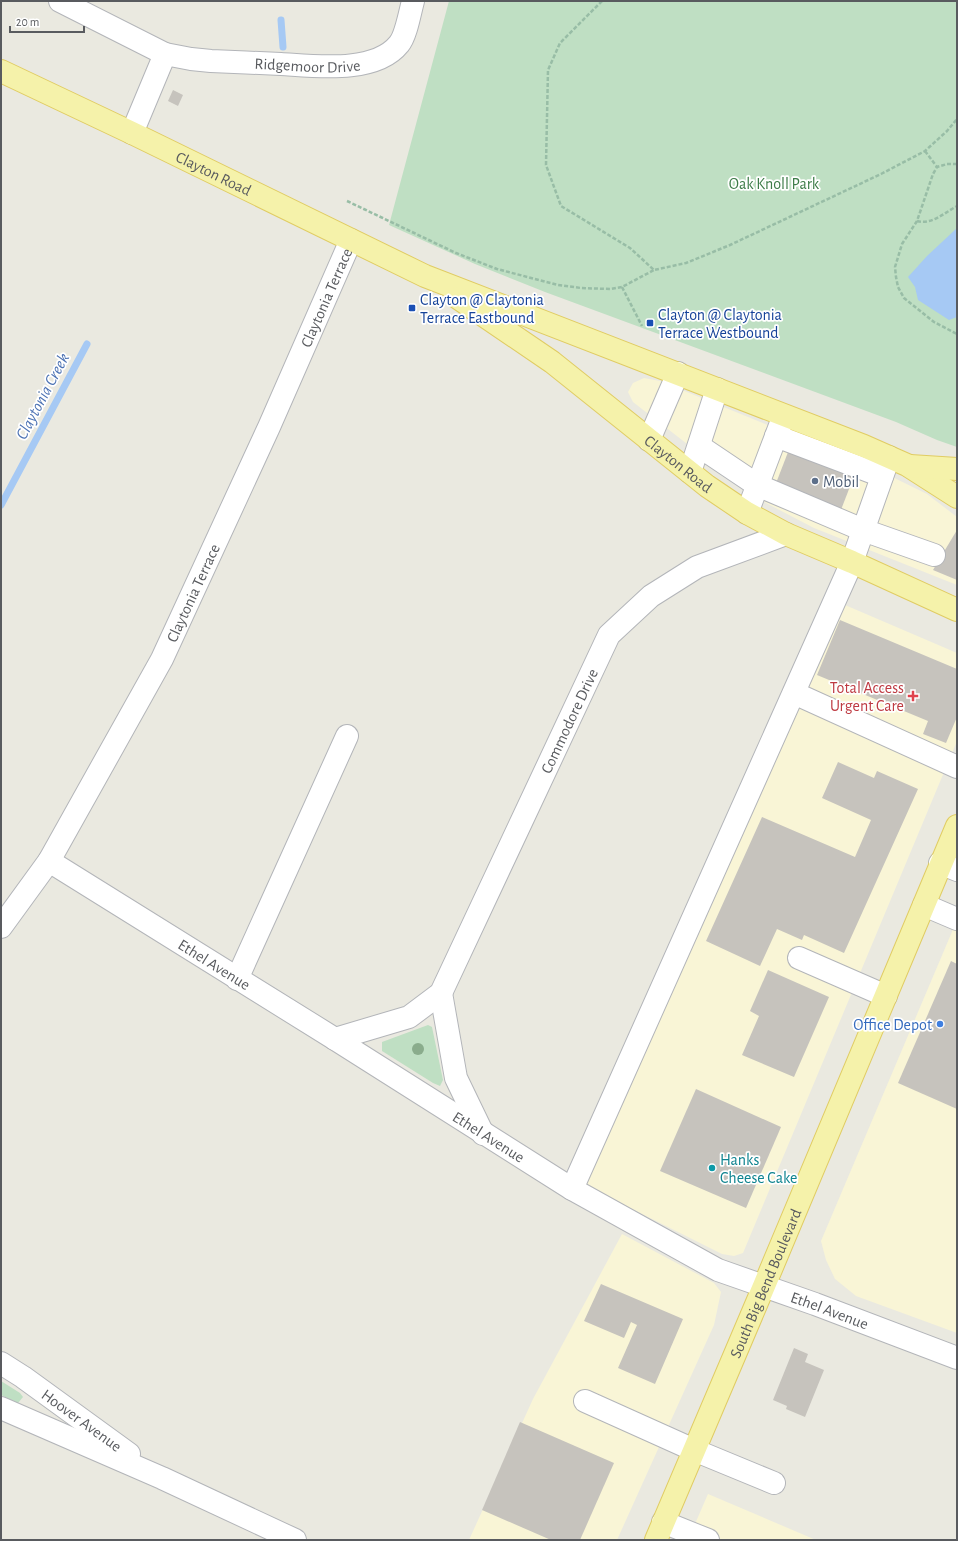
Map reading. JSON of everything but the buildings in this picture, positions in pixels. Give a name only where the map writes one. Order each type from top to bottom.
[{"type":"main road","name":"Clayton Road","points":[[1,70],[425,276],[864,446],[892,466],[957,497]]},
{"type":"main road","name":"Clayton Road","points":[[425,276],[552,362],[707,486],[747,513],[786,534],[852,562],[957,610]]},
{"type":"main road","points":[[892,466],[957,470]]},
{"type":"main road","name":"South Big Bend Boulevard","points":[[659,1531],[924,906],[949,867],[957,826]]},
{"type":"street","name":"Ridgemoor Drive","points":[[60,1],[165,54],[211,61],[338,67],[365,63],[383,57],[399,44],[408,24],[413,1]]},
{"type":"street","points":[[132,133],[165,54]]},
{"type":"street","name":"Claytonia Terrace","points":[[1,927],[49,861],[162,659],[269,427],[351,240]]},
{"type":"street","points":[[649,440],[678,373]]},
{"type":"street","points":[[690,472],[717,389]]},
{"type":"street","points":[[747,513],[784,415]]},
{"type":"street","points":[[572,1189],[852,562],[863,530],[892,466],[776,436]]},
{"type":"street","points":[[699,446],[758,485],[863,530],[934,555]]},
{"type":"street","name":"Commodore Drive","points":[[335,1039],[409,1017],[441,994],[609,635],[651,596],[697,568],[786,534]]},
{"type":"street","points":[[794,693],[957,767]]},
{"type":"street","points":[[237,979],[347,736]]},
{"type":"street","name":"Ethel Avenue","points":[[49,861],[572,1189],[718,1270],[957,1358]]},
{"type":"street","points":[[924,906],[957,919]]},
{"type":"street","points":[[799,958],[886,996]]},
{"type":"street","points":[[441,994],[456,1078],[483,1134]]},
{"type":"street","name":"Hoover Avenue","points":[[1,1363],[30,1382],[162,1478]]},
{"type":"street","points":[[585,1402],[774,1483]]},
{"type":"street","name":"Hoover Avenue","points":[[1,1408],[162,1478],[294,1540]]},
{"type":"street","points":[[659,1531],[708,1540]]},
{"type":"path","points":[[602,1],[560,44],[548,70],[546,165],[561,206],[630,248],[654,270]]},
{"type":"path","points":[[347,201],[456,253],[497,269],[558,285],[610,289],[622,287],[654,270],[686,263],[730,245],[881,174],[924,151],[947,131],[957,119]]},
{"type":"path","points":[[924,151],[937,167]]},
{"type":"path","points":[[937,167],[957,164]]},
{"type":"path","points":[[937,167],[933,174],[917,220],[902,244],[895,267],[898,287],[904,298],[934,322],[957,334]]},
{"type":"path","points":[[917,220],[924,222],[931,221],[957,206]]},
{"type":"path","points":[[622,287],[642,326]]},
{"type":"shaded area","points":[[644,378],[660,381],[878,470],[927,494],[957,517],[957,585],[814,528],[766,503],[633,402],[628,392],[633,383]]},
{"type":"shaded area","points":[[831,599],[957,653],[957,741],[743,1253],[734,1256],[722,1254],[610,1198],[569,1173]]},
{"type":"shaded area","points":[[957,920],[957,1333],[856,1296],[835,1279],[826,1260],[821,1241]]},
{"type":"shaded area","points":[[622,1234],[714,1283],[721,1292],[714,1325],[617,1540],[469,1540],[533,1399]]},
{"type":"shaded area","points":[[708,1494],[816,1540],[688,1540]]},
{"type":"green space","name":"Oak Knoll Park","points":[[449,1],[957,1],[957,447],[896,422],[545,292],[475,264],[389,225]]},
{"type":"green space","points":[[428,1025],[432,1027],[443,1080],[440,1086],[382,1051],[382,1042]]},
{"type":"green space","points":[[1,1381],[20,1393],[23,1397],[18,1403],[1,1395]]},
{"type":"water","points":[[957,228],[957,317],[949,320],[918,300],[915,287],[908,277],[927,256]]},
{"type":"waterway","points":[[281,20],[283,47]]},
{"type":"waterway","name":"Claytonia Creek","points":[[1,505],[87,344]]},
{"type":"place","name":"Clayton @ Claytonia Terrace Eastbound","points":[[412,308]]},
{"type":"place","name":"Clayton @ Claytonia Terrace Westbound","points":[[650,323]]},
{"type":"place","name":"Mobil","points":[[815,481]]},
{"type":"place","name":"Total Access Urgent Care","points":[[913,696]]},
{"type":"place","name":"Office Depot","points":[[940,1024]]},
{"type":"place","name":"Hanks Cheese Cake","points":[[712,1168]]}]
